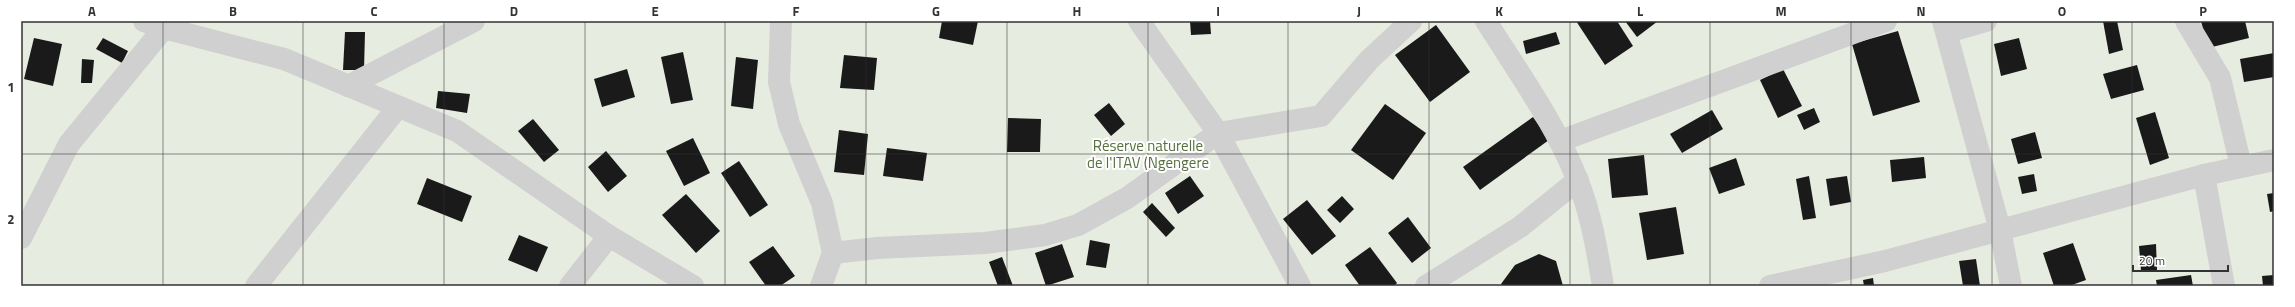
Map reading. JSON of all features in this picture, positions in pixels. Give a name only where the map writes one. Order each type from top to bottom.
[{"type":"street","points":[[348,86],[474,21]]},
{"type":"street","points":[[781,21],[779,82],[789,124],[822,203],[833,253],[821,286]]},
{"type":"street","points":[[1139,21],[1218,133],[1300,286]]},
{"type":"street","points":[[833,253],[877,248],[985,243],[1045,235],[1078,225],[1127,198],[1218,133],[1321,116],[1370,60],[1411,21]]},
{"type":"street","points":[[1486,21],[1560,141],[1578,180],[1590,217],[1603,286]]},
{"type":"street","points":[[1560,141],[1696,89],[1886,21]]},
{"type":"street","points":[[1986,21],[1945,27],[2000,230],[2011,286]]},
{"type":"street","points":[[2186,21],[2220,78],[2241,166]]},
{"type":"street","points":[[21,238],[69,144],[154,25],[284,59],[457,131],[610,236],[693,286]]},
{"type":"street","points":[[256,286],[398,107]]},
{"type":"street","points":[[1770,286],[1885,261],[2204,175],[2274,160]]},
{"type":"street","points":[[2204,175],[2224,286]]},
{"type":"street","points":[[1426,286],[1520,227],[1578,180]]},
{"type":"street","points":[[570,286],[610,236]]},
{"type":"green space","name":"Réserve naturelle de l'ITAV (Ngengere","points":[[21,21],[2274,21],[2274,286],[21,286]]},
{"type":"building","points":[[942,21],[978,21],[973,45],[939,38]]},
{"type":"building","points":[[1190,21],[1210,21],[1211,34],[1191,35]]},
{"type":"building","points":[[1576,21],[1617,21],[1633,46],[1605,65]]},
{"type":"building","points":[[1625,21],[1658,21],[1637,37]]},
{"type":"building","points":[[2103,21],[2117,21],[2123,50],[2109,54]]},
{"type":"building","points":[[2201,21],[2245,21],[2249,38],[2208,48]]},
{"type":"building","points":[[1436,25],[1470,72],[1430,102],[1395,55]]},
{"type":"building","points":[[1898,31],[1920,102],[1873,116],[1852,44]]},
{"type":"building","points":[[345,32],[365,32],[364,70],[343,70]]},
{"type":"building","points":[[1556,32],[1560,44],[1526,54],[1523,41]]},
{"type":"building","points":[[34,38],[62,44],[53,86],[24,79]]},
{"type":"building","points":[[103,38],[128,51],[122,63],[96,49]]},
{"type":"building","points":[[2019,38],[2027,69],[2001,76],[1994,44]]},
{"type":"building","points":[[683,52],[693,100],[671,104],[661,57]]},
{"type":"building","points":[[2274,53],[2274,77],[2244,82],[2240,59]]},
{"type":"building","points":[[844,55],[877,58],[874,90],[840,88]]},
{"type":"building","points":[[736,57],[758,60],[753,109],[731,106]]},
{"type":"building","points":[[82,59],[94,60],[92,83],[81,83]]},
{"type":"building","points":[[2137,65],[2144,90],[2111,99],[2103,74]]},
{"type":"building","points":[[627,69],[635,97],[602,107],[594,79]]},
{"type":"building","points":[[1783,69],[1802,106],[1778,118],[1760,80]]},
{"type":"building","points":[[438,91],[470,94],[467,113],[436,108]]},
{"type":"building","points":[[1109,103],[1125,124],[1111,136],[1094,115]]},
{"type":"building","points":[[1385,104],[1426,133],[1393,180],[1351,150]]},
{"type":"building","points":[[1814,108],[1820,122],[1804,130],[1797,115]]},
{"type":"building","points":[[1712,110],[1723,129],[1682,153],[1670,134]]},
{"type":"building","points":[[2155,112],[2169,158],[2150,165],[2136,118]]},
{"type":"building","points":[[1533,117],[1549,140],[1480,190],[1463,167]]},
{"type":"building","points":[[1008,118],[1041,119],[1040,152],[1007,152]]},
{"type":"building","points":[[533,119],[559,150],[544,162],[518,131]]},
{"type":"building","points":[[839,130],[868,134],[864,175],[834,172]]},
{"type":"building","points":[[2035,132],[2042,158],[2018,164],[2011,139]]},
{"type":"building","points":[[693,138],[710,173],[684,186],[666,151]]},
{"type":"building","points":[[887,148],[927,153],[923,181],[883,176]]},
{"type":"building","points":[[606,151],[627,176],[608,192],[588,167]]},
{"type":"building","points":[[1644,155],[1648,195],[1612,198],[1608,159]]},
{"type":"building","points":[[1924,157],[1926,178],[1892,182],[1890,160]]},
{"type":"building","points":[[1736,158],[1745,185],[1719,194],[1709,168]]},
{"type":"building","points":[[739,161],[768,205],[750,217],[721,173]]},
{"type":"building","points":[[2034,174],[2037,191],[2022,194],[2018,177]]},
{"type":"building","points":[[1190,176],[1204,196],[1178,214],[1165,193]]},
{"type":"building","points":[[1809,176],[1816,218],[1803,220],[1796,179]]},
{"type":"building","points":[[1847,176],[1851,202],[1830,206],[1826,179]]},
{"type":"building","points":[[427,178],[472,196],[462,222],[417,204]]},
{"type":"building","points":[[2274,193],[2274,211],[2270,212],[2267,194]]},
{"type":"building","points":[[686,194],[720,231],[696,253],[662,215]]},
{"type":"building","points":[[1342,196],[1354,209],[1340,223],[1327,210]]},
{"type":"building","points":[[1307,200],[1336,236],[1312,255],[1283,219]]},
{"type":"building","points":[[1152,203],[1175,228],[1166,237],[1143,212]]},
{"type":"building","points":[[1676,207],[1684,254],[1647,260],[1639,213]]},
{"type":"building","points":[[1408,217],[1431,248],[1412,263],[1388,233]]},
{"type":"building","points":[[519,235],[548,247],[537,272],[508,260]]},
{"type":"building","points":[[1090,240],[1110,244],[1106,268],[1086,265]]},
{"type":"building","points":[[2073,243],[2086,280],[2069,286],[2054,286],[2043,253]]},
{"type":"building","points":[[1062,244],[1074,277],[1046,286],[1035,253]]},
{"type":"building","points":[[2156,244],[2157,270],[2141,271],[2139,246]]},
{"type":"building","points":[[773,246],[795,276],[780,286],[766,286],[749,262]]},
{"type":"building","points":[[1370,247],[1397,283],[1394,286],[1360,286],[1345,265]]},
{"type":"building","points":[[1539,254],[1556,261],[1563,286],[1502,286],[1501,284],[1515,265]]},
{"type":"building","points":[[1002,257],[1013,286],[998,286],[989,262]]},
{"type":"building","points":[[1976,259],[1980,286],[1963,286],[1959,261]]},
{"type":"building","points":[[2191,275],[2193,286],[2157,286],[2156,280]]},
{"type":"building","points":[[2274,275],[2274,286],[2263,286],[2262,276]]},
{"type":"building","points":[[1873,278],[1874,286],[1864,286],[1863,280]]}]
